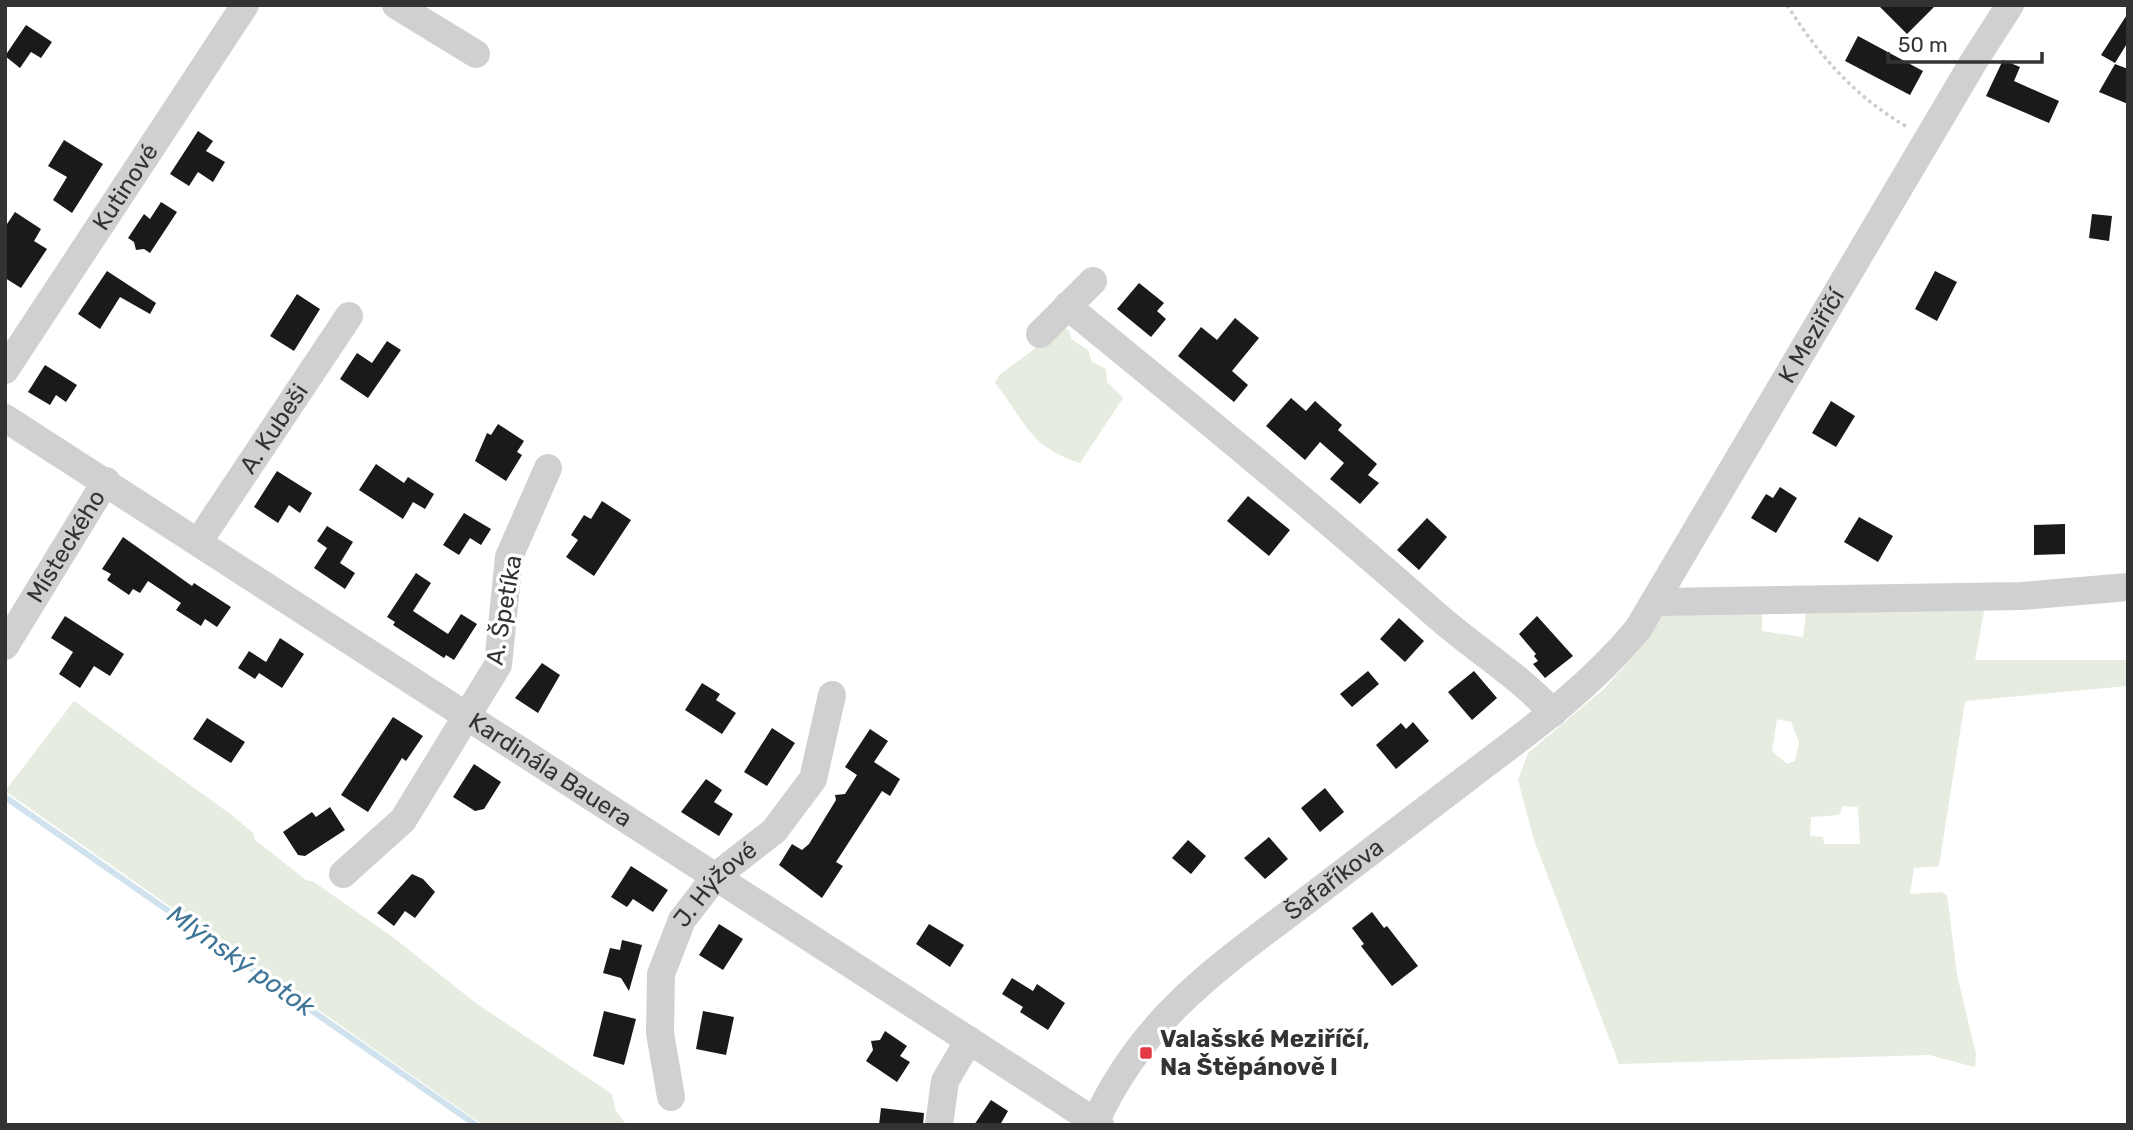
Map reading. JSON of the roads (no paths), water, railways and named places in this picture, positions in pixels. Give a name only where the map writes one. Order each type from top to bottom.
[{"type":"street","name":"Kutinové","points":[[5,370],[245,5]]},
{"type":"street","points":[[396,5],[476,54]]},
{"type":"street","name":"K Meziříčí","points":[[1609,663],[1657,602],[2010,5]]},
{"type":"street","points":[[1040,334],[1093,281]]},
{"type":"street","points":[[1067,306],[1343,532],[1452,629],[1533,692],[1553,713]]},
{"type":"street","name":"A. Kubeši","points":[[199,541],[349,316]]},
{"type":"street","name":"Kardinála Bauera","points":[[5,418],[1097,1124]]},
{"type":"street","name":"A. Špetíka","points":[[343,874],[403,820],[498,665],[509,557],[548,468]]},
{"type":"street","name":"Místeckého","points":[[5,646],[106,481]]},
{"type":"street","points":[[1657,602],[2022,596],[2128,587]]},
{"type":"street","name":"Šafaříkova","points":[[1097,1124],[1113,1087],[1141,1042],[1186,995],[1246,946],[1553,713],[1609,663]]},
{"type":"street","name":"J. Hýžové","points":[[671,1097],[660,1032],[661,974],[682,920],[716,876],[774,831],[813,779],[832,695]]},
{"type":"street","points":[[939,1125],[946,1081],[969,1040]]},
{"type":"waterway","name":"Mlýnský potok","points":[[5,797],[476,1125]]},
{"type":"place","name":"Valašské Meziříčí, Na Štěpánově I","points":[[1146,1053]]}]
